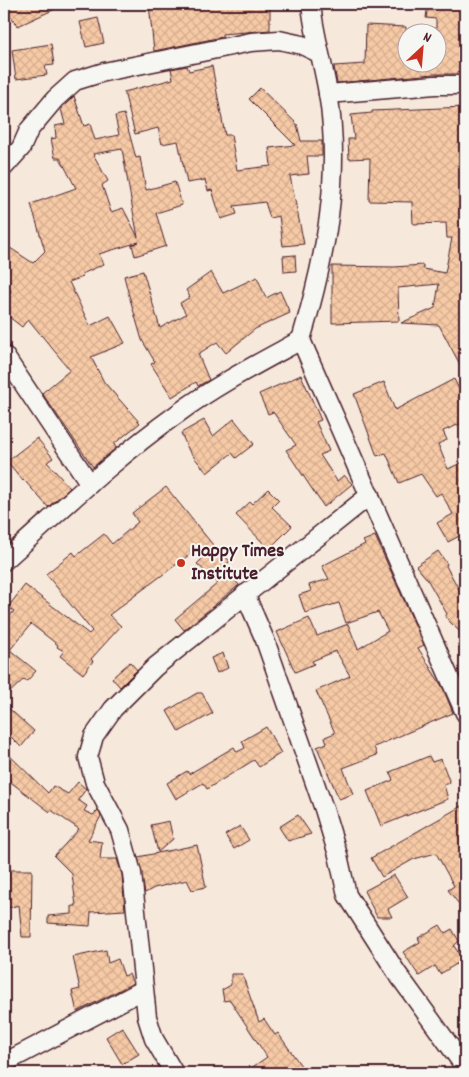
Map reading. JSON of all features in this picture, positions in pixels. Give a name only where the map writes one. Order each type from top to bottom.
[{"type":"street","points":[[310,4],[328,94],[334,178],[329,227],[315,292],[301,340],[465,713]]},
{"type":"street","points":[[4,166],[21,148],[29,130],[55,99],[75,81],[104,72],[251,42],[279,40],[302,45],[319,53]]},
{"type":"street","points":[[328,94],[435,85],[465,85]]},
{"type":"street","points":[[4,561],[90,484],[176,414],[230,379],[301,340]]},
{"type":"street","points":[[4,354],[90,484]]},
{"type":"street","points":[[174,1073],[154,1039],[146,1017],[132,873],[120,830],[95,783],[88,757],[94,736],[113,709],[155,667],[370,495]]},
{"type":"street","points":[[245,594],[265,640],[324,809],[338,855],[347,895],[396,973],[465,1067]]},
{"type":"street","points":[[4,1063],[143,990]]},
{"type":"building","points":[[4,4],[66,4],[18,26],[4,7]]},
{"type":"building","points":[[149,4],[270,4],[270,30],[222,34],[222,37],[154,51]]},
{"type":"building","points":[[428,4],[465,4],[465,74],[434,74],[337,83],[334,66],[365,64],[366,25],[396,26],[396,72],[446,72],[446,22],[436,22],[436,19],[426,18]]},
{"type":"building","points":[[98,18],[104,43],[86,47],[80,22]]},
{"type":"building","points":[[51,44],[54,65],[45,66],[47,75],[16,79],[12,50]]},
{"type":"building","points":[[187,66],[189,71],[212,66],[225,135],[231,135],[237,170],[271,166],[269,148],[295,145],[249,99],[260,88],[297,124],[301,141],[322,141],[322,156],[307,156],[309,174],[290,176],[304,244],[283,246],[279,216],[270,218],[265,202],[234,206],[237,214],[221,219],[212,190],[208,191],[205,180],[187,183],[178,141],[162,144],[158,128],[135,134],[124,92],[173,79],[171,69]]},
{"type":"building","points":[[74,96],[84,126],[90,124],[95,140],[119,135],[115,116],[124,114],[136,158],[140,157],[146,190],[175,182],[182,205],[156,213],[166,246],[135,256],[132,245],[139,242],[99,254],[104,264],[82,274],[83,277],[69,282],[90,326],[110,316],[125,343],[91,357],[104,382],[140,423],[114,444],[116,448],[93,467],[42,393],[70,370],[28,319],[22,327],[4,313],[4,300],[11,291],[4,283],[4,244],[33,263],[45,251],[31,204],[76,188],[60,158],[55,158],[51,139],[56,138],[55,126],[65,124],[61,109]],"holes":[[[122,149],[138,237],[123,208],[111,212],[102,185],[108,181],[93,154]]]},
{"type":"building","points":[[465,107],[465,374],[439,325],[401,323],[435,308],[439,284],[398,288],[399,321],[332,323],[332,266],[394,267],[423,265],[423,269],[445,273],[452,238],[447,238],[446,223],[413,224],[412,202],[369,201],[370,158],[349,159],[348,139],[354,139],[351,115],[372,113],[372,111]]},
{"type":"building","points":[[295,255],[296,271],[284,272],[283,256]]},
{"type":"building","points":[[143,271],[160,328],[186,314],[180,303],[190,297],[186,290],[211,272],[223,293],[257,277],[266,298],[280,291],[290,313],[255,329],[226,353],[217,342],[198,354],[209,380],[198,386],[196,382],[172,397],[151,364],[155,362],[142,340],[124,276]]},
{"type":"building","points":[[301,375],[321,420],[316,422],[329,451],[320,455],[337,481],[344,475],[352,484],[324,507],[286,450],[296,445],[273,412],[268,414],[259,394]]},
{"type":"building","points":[[454,379],[465,401],[465,422],[443,431],[447,440],[438,444],[448,469],[465,461],[465,533],[448,542],[437,523],[453,514],[441,493],[436,496],[421,474],[399,483],[386,453],[377,456],[354,394],[384,382],[395,410]]},
{"type":"building","points":[[234,419],[254,444],[236,458],[232,453],[207,473],[189,451],[181,433],[204,420],[213,436]]},
{"type":"building","points":[[37,438],[53,458],[47,462],[70,488],[48,507],[7,461]]},
{"type":"building","points":[[166,487],[217,550],[230,561],[224,567],[239,585],[184,630],[175,619],[218,583],[197,564],[204,557],[197,549],[109,615],[121,626],[91,659],[93,661],[83,674],[60,656],[64,651],[57,647],[58,645],[31,624],[10,650],[36,671],[27,681],[24,679],[4,698],[4,623],[14,611],[8,607],[25,585],[89,634],[92,631],[46,574],[73,552],[76,556],[104,534],[112,544],[138,522],[132,513]]},
{"type":"building","points":[[268,489],[279,500],[272,507],[292,526],[269,549],[236,515],[250,502],[252,504]]},
{"type":"building","points":[[375,536],[424,645],[418,648],[443,688],[453,713],[374,747],[377,755],[343,768],[353,794],[339,799],[317,747],[327,743],[325,737],[335,733],[316,691],[350,676],[336,651],[312,661],[314,664],[295,672],[277,632],[309,618],[317,636],[348,624],[358,649],[388,631],[378,612],[346,623],[339,603],[305,613],[299,595],[311,591],[309,585],[329,579],[322,566],[365,544],[363,541]]},
{"type":"building","points":[[438,551],[447,564],[446,566],[465,600],[465,637],[445,617],[447,614],[427,579],[416,566]]},
{"type":"building","points":[[223,653],[228,668],[217,673],[211,658]]},
{"type":"building","points":[[130,662],[137,670],[120,687],[112,678]]},
{"type":"building","points":[[197,693],[202,693],[213,713],[179,732],[167,711]]},
{"type":"building","points":[[4,704],[34,731],[21,747],[4,730]]},
{"type":"building","points":[[266,727],[281,753],[259,767],[254,760],[207,789],[203,783],[176,799],[167,783],[187,771],[189,774],[234,747],[237,752],[245,748],[242,741]]},
{"type":"building","points":[[4,750],[48,793],[53,786],[68,794],[78,782],[86,789],[78,800],[87,806],[84,811],[93,815],[98,810],[101,816],[88,840],[102,842],[100,859],[117,859],[122,875],[125,910],[91,912],[90,926],[48,923],[48,916],[72,914],[72,906],[76,906],[72,874],[54,856],[79,829],[51,810],[50,812],[4,777]]},
{"type":"building","points":[[429,756],[432,762],[441,759],[450,783],[444,785],[448,799],[381,826],[367,791],[393,780],[390,772]]},
{"type":"building","points":[[465,804],[465,912],[448,890],[454,886],[436,853],[414,859],[382,877],[371,858]]},
{"type":"building","points":[[298,815],[311,834],[288,841],[279,827]]},
{"type":"building","points":[[169,821],[173,839],[158,852],[151,825]]},
{"type":"building","points":[[240,826],[249,840],[234,849],[225,835]]},
{"type":"building","points":[[197,845],[206,887],[192,890],[187,880],[154,888],[145,893],[138,857]]},
{"type":"building","points":[[9,870],[32,870],[31,937],[22,937],[19,905],[8,908]]},
{"type":"building","points":[[394,875],[408,897],[388,909],[392,917],[377,917],[364,891]]},
{"type":"building","points":[[440,925],[445,933],[452,929],[459,941],[454,946],[463,960],[440,974],[435,966],[419,976],[403,952],[420,942],[418,938]]},
{"type":"building","points":[[106,950],[108,963],[118,959],[124,976],[129,974],[133,983],[77,1012],[72,991],[80,989],[73,957]]},
{"type":"building","points":[[231,974],[242,974],[259,1022],[264,1019],[275,1035],[278,1033],[306,1073],[244,1073],[267,1057],[230,1000],[224,1001],[222,990],[231,985]]},
{"type":"building","points":[[122,1027],[139,1054],[122,1064],[106,1037]]},
{"type":"place","name":"Happy Times Institute","points":[[181,563]]}]
